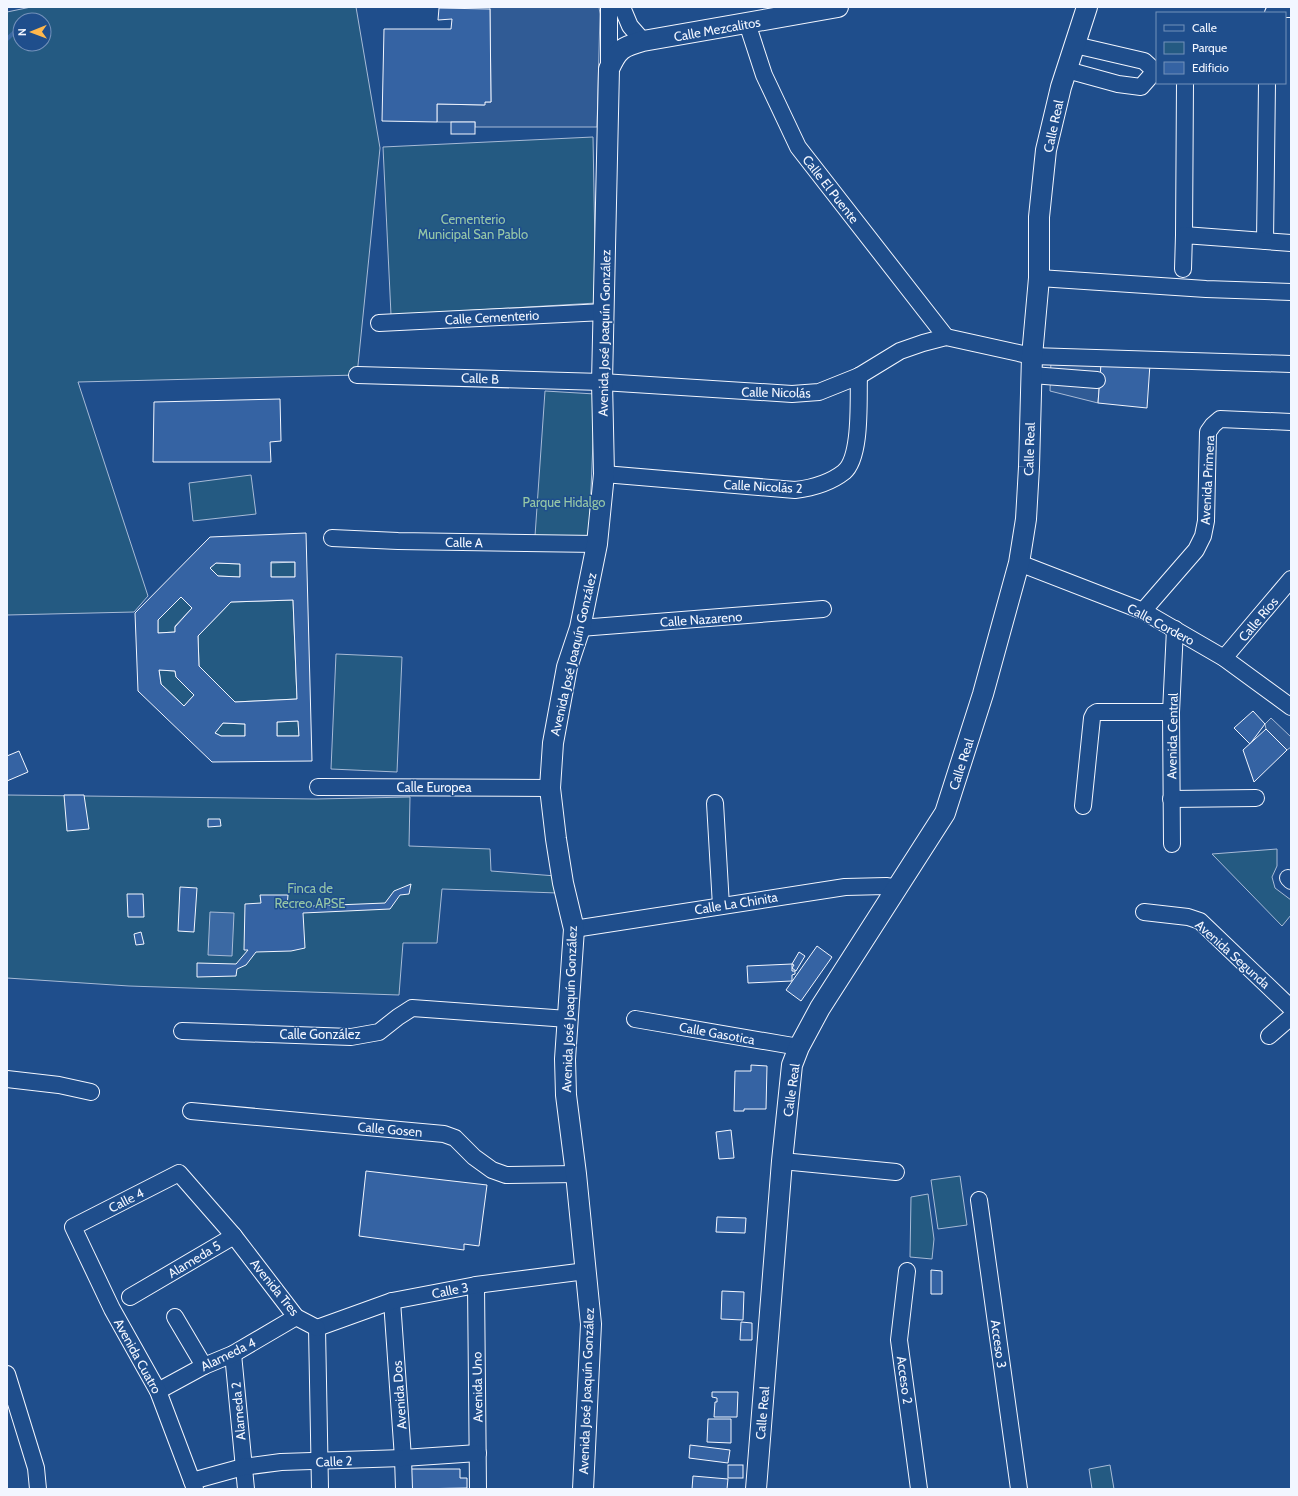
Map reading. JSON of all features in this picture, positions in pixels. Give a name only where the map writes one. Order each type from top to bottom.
[{"type":"main road","name":"Calle Real","points":[[756,1489],[782,1161],[792,1065],[799,1048],[820,1008],[945,813],[983,694],[1019,563],[1026,519],[1032,366],[1038,278],[1039,217],[1046,150],[1061,87],[1076,45],[1087,7]]},
{"type":"main road","name":"Calle Mezcalitos","points":[[609,70],[615,56],[626,46],[832,8]]},
{"type":"main road","name":"Avenida José Joaquín González","points":[[583,1489],[591,1324],[576,1174],[566,1095],[565,1059],[574,929],[563,883],[550,788],[555,735],[568,666],[580,628],[597,544],[604,474],[602,382],[609,70]]},
{"type":"street","name":"Avenida José Joaquín González","points":[[609,70],[610,7]]},
{"type":"street","points":[[622,7],[630,26],[644,42]]},
{"type":"street","points":[[1275,12],[1280,9],[1291,9]]},
{"type":"street","name":"Calle El Puente","points":[[747,23],[764,76],[798,147],[946,337]]},
{"type":"street","points":[[1067,70],[1118,84],[1141,87],[1156,71],[1144,61],[1076,45]]},
{"type":"street","points":[[1183,269],[1185,84]]},
{"type":"street","points":[[1265,241],[1267,84]]},
{"type":"street","points":[[1184,235],[1291,243]]},
{"type":"street","points":[[1038,278],[1206,289],[1291,292]]},
{"type":"street","name":"Calle Cementerio","points":[[379,323],[604,312]]},
{"type":"street","name":"Calle Nicolás","points":[[602,382],[792,394],[820,392],[859,376],[900,351],[923,342],[946,337],[1032,366]]},
{"type":"street","points":[[1032,366],[1291,364]]},
{"type":"street","points":[[1032,366],[1097,380]]},
{"type":"street","name":"Calle B","points":[[357,375],[602,382]]},
{"type":"street","name":"Calle Nicolás 2","points":[[604,474],[795,490],[812,488],[845,471],[852,460],[856,447],[859,376]]},
{"type":"street","name":"Avenida Primera","points":[[1143,611],[1196,550],[1203,536],[1206,521],[1208,432],[1213,424],[1220,419],[1291,422]]},
{"type":"street","name":"Calle A","points":[[332,538],[398,541],[597,544]]},
{"type":"street","name":"Calle Cordero","points":[[1019,563],[1143,611],[1224,658],[1291,707]]},
{"type":"street","name":"Calle Ríos","points":[[1224,658],[1291,579]]},
{"type":"street","name":"Calle Nazareno","points":[[580,628],[823,609]]},
{"type":"street","name":"Avenida Central","points":[[1172,844],[1171,712],[1175,629]]},
{"type":"street","points":[[1083,806],[1092,718],[1094,714],[1098,712],[1171,712]]},
{"type":"street","name":"Calle Europea","points":[[318,787],[550,788]]},
{"type":"street","points":[[1171,799],[1256,798]]},
{"type":"street","points":[[715,803],[722,906]]},
{"type":"street","name":"Calle La Chinita","points":[[574,929],[845,887],[886,886],[898,888]]},
{"type":"street","name":"Avenida Segunda","points":[[1144,912],[1188,917],[1200,921],[1291,1008]]},
{"type":"street","name":"Calle González","points":[[182,1031],[351,1037],[379,1032],[412,1008],[568,1019]]},
{"type":"street","points":[[1269,1036],[1291,1017]]},
{"type":"street","name":"Calle Gasotica","points":[[635,1019],[799,1048]]},
{"type":"street","points":[[7,1079],[59,1085],[91,1092]]},
{"type":"street","name":"Calle Gosen","points":[[192,1111],[444,1134],[455,1138],[474,1157],[492,1170],[506,1175],[576,1174]]},
{"type":"street","points":[[782,1161],[896,1172]]},
{"type":"street","name":"Calle 4","points":[[73,1227],[179,1173]]},
{"type":"street","name":"Avenida Tres","points":[[179,1173],[234,1236],[296,1317],[317,1328]]},
{"type":"street","name":"Acceso 3","points":[[979,1200],[1019,1489]]},
{"type":"street","name":"Avenida Cuatro","points":[[73,1227],[112,1308],[158,1391],[194,1485]]},
{"type":"street","name":"Alameda 5","points":[[130,1296],[234,1236]]},
{"type":"street","name":"Calle 3","points":[[317,1328],[392,1301],[476,1286],[586,1271]]},
{"type":"street","name":"Acceso 2","points":[[907,1271],[899,1340],[919,1489]]},
{"type":"street","name":"Avenida Uno","points":[[476,1286],[478,1489]]},
{"type":"street","name":"Avenida Dos","points":[[392,1301],[404,1489]]},
{"type":"street","points":[[176,1316],[204,1366]]},
{"type":"street","name":"Alameda 4","points":[[158,1391],[204,1366],[233,1354],[296,1317]]},
{"type":"street","points":[[317,1328],[320,1489]]},
{"type":"street","name":"Alameda 2","points":[[233,1354],[246,1489]]},
{"type":"street","points":[[7,1374],[36,1468],[38,1489]]},
{"type":"street","name":"Calle 2","points":[[194,1485],[243,1467],[281,1462],[403,1458],[478,1453]]},
{"type":"green space","points":[[31,7],[356,7],[380,148],[357,375],[78,382],[148,596],[134,612],[7,615],[7,12]]},
{"type":"green space","name":"Cementerio Municipal San Pablo","points":[[593,137],[596,303],[391,315],[383,147]]},
{"type":"green space","name":"Parque Hidalgo","points":[[545,391],[595,394],[589,537],[535,536]]},
{"type":"green space","points":[[251,475],[256,514],[193,521],[189,483]]},
{"type":"green space","points":[[295,562],[295,577],[271,577],[271,563]]},
{"type":"green space","points":[[216,563],[240,564],[240,577],[218,576],[210,568]]},
{"type":"green space","points":[[181,597],[192,608],[175,626],[175,632],[158,633],[158,620]]},
{"type":"green space","points":[[293,600],[297,699],[235,702],[199,666],[198,636],[231,602]]},
{"type":"green space","points":[[336,654],[402,657],[397,772],[331,769]]},
{"type":"green space","points":[[159,670],[175,671],[176,677],[194,695],[184,706],[161,684]]},
{"type":"green space","points":[[298,721],[299,736],[277,736],[277,722]]},
{"type":"green space","points":[[223,723],[245,724],[245,736],[221,736],[215,733]]},
{"type":"green space","name":"Finca de Recreo APSE","points":[[7,795],[316,799],[410,797],[409,846],[490,849],[491,871],[556,876],[558,893],[442,889],[437,943],[403,943],[399,995],[129,986],[7,978]]},
{"type":"green space","points":[[1277,849],[1277,866],[1272,877],[1275,888],[1291,900],[1291,915],[1282,926],[1212,854]]},
{"type":"green space","points":[[960,1176],[967,1225],[938,1229],[931,1180]]},
{"type":"green space","points":[[928,1194],[934,1239],[932,1259],[910,1257],[911,1197]]},
{"type":"green space","points":[[1110,1465],[1114,1489],[1092,1489],[1089,1469]]},
{"type":"shaded area","points":[[490,7],[599,7],[597,127],[475,127],[475,122],[437,122],[437,104],[484,105],[485,102],[491,102]]},
{"type":"shaded area","points":[[1051,360],[1101,364],[1098,403],[1050,391]]},
{"type":"shaded area","points":[[1271,718],[1291,737],[1291,747],[1287,750],[1266,729],[1265,724]]},
{"type":"shaded area","points":[[210,912],[234,913],[232,956],[208,955]]},
{"type":"building","points":[[439,8],[490,9],[491,102],[485,102],[485,105],[437,104],[437,122],[382,121],[384,29],[451,29],[452,19],[438,20]]},
{"type":"building","points":[[451,122],[475,122],[475,134],[451,134]]},
{"type":"building","points":[[1101,364],[1150,364],[1147,408],[1098,403]]},
{"type":"building","points":[[280,399],[281,441],[270,442],[271,462],[153,462],[154,402]]},
{"type":"building","points":[[306,533],[312,761],[212,762],[138,691],[135,613],[210,537]],"holes":[[[271,562],[295,562],[295,577],[271,577]],[[216,563],[240,564],[240,577],[218,576],[210,568]],[[181,597],[192,608],[175,627],[175,632],[158,633],[158,620]],[[293,600],[297,699],[235,702],[199,666],[198,636],[231,602]],[[159,670],[175,671],[176,677],[194,695],[184,706],[161,684]],[[298,721],[299,736],[277,736],[277,722]],[[223,723],[245,724],[245,736],[221,736],[215,733]]]},
{"type":"building","points":[[1253,711],[1265,724],[1250,744],[1234,728]]},
{"type":"building","points":[[1266,729],[1287,750],[1254,782],[1243,750]]},
{"type":"building","points":[[19,751],[28,772],[7,781],[7,756]]},
{"type":"building","points":[[64,795],[84,795],[89,829],[67,831]]},
{"type":"building","points":[[208,819],[220,819],[221,826],[208,827]]},
{"type":"building","points":[[411,884],[409,894],[400,895],[390,909],[303,913],[305,948],[291,951],[256,952],[246,965],[237,969],[236,976],[197,977],[197,963],[236,964],[248,950],[244,950],[245,904],[261,903],[260,895],[288,895],[287,907],[385,903],[394,891]]},
{"type":"building","points":[[180,887],[197,888],[194,932],[178,931]]},
{"type":"building","points":[[127,894],[143,894],[144,917],[128,917]]},
{"type":"building","points":[[141,932],[144,944],[136,945],[134,934]]},
{"type":"building","points":[[817,946],[832,957],[801,1001],[786,990]]},
{"type":"building","points":[[799,952],[805,956],[796,971],[792,968],[794,965],[792,964]]},
{"type":"building","points":[[792,964],[792,971],[795,971],[795,974],[792,975],[792,981],[748,983],[747,966]]},
{"type":"building","points":[[751,1065],[767,1066],[766,1109],[744,1109],[744,1111],[734,1111],[735,1071],[751,1071]]},
{"type":"building","points":[[731,1130],[734,1158],[719,1159],[716,1132]]},
{"type":"building","points":[[366,1171],[487,1185],[479,1246],[464,1244],[464,1250],[359,1236]]},
{"type":"building","points":[[717,1217],[746,1218],[745,1233],[716,1232]]},
{"type":"building","points":[[931,1270],[942,1271],[942,1294],[931,1294]]},
{"type":"building","points":[[722,1291],[744,1292],[743,1320],[721,1319]]},
{"type":"building","points":[[741,1322],[752,1323],[752,1340],[740,1340]]},
{"type":"building","points":[[712,1392],[738,1392],[737,1417],[714,1417],[715,1402],[717,1402],[717,1398],[712,1397]]},
{"type":"building","points":[[708,1419],[731,1419],[731,1443],[707,1442]]},
{"type":"building","points":[[690,1445],[730,1450],[728,1463],[689,1458]]},
{"type":"building","points":[[728,1465],[743,1465],[743,1478],[728,1478]]},
{"type":"building","points":[[410,1469],[460,1469],[460,1478],[467,1478],[467,1488],[410,1489]]},
{"type":"building","points":[[693,1476],[728,1479],[727,1489],[692,1489]]},
{"type":"waterway","points":[[7,39],[12,34]]}]
